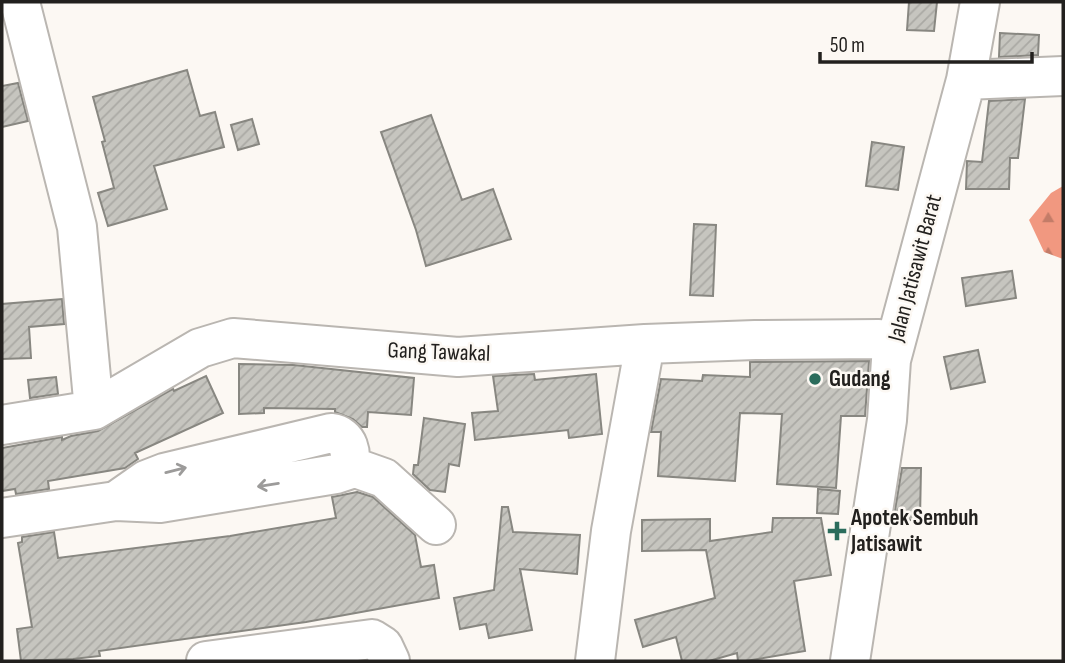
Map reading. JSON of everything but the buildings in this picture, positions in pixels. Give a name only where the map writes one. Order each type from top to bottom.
[{"type":"street","points":[[20,2],[77,227],[94,410]]},
{"type":"street","name":"Jalan Jatisawit Barat","points":[[850,661],[887,420],[891,359],[966,80],[980,2]]},
{"type":"street","points":[[966,80],[1063,76]]},
{"type":"street","name":"Gang Tawakal","points":[[2,425],[94,410],[200,348],[233,338],[458,357],[645,344],[852,340],[879,340],[895,344]]},
{"type":"street","points":[[595,661],[611,531],[645,344]]},
{"type":"street","points":[[2,518],[116,501],[146,480],[164,473],[331,433],[345,439],[350,452],[349,466],[384,478],[436,524]]},
{"type":"street","points":[[206,661],[372,639],[383,646],[390,661]]},
{"type":"green space","points":[[1063,186],[1063,259],[1044,252],[1029,220],[1051,193]]},
{"type":"place","name":"Gudang","points":[[815,379]]},
{"type":"place","name":"Apotek Sembuh Jatisawit","points":[[837,531]]}]
